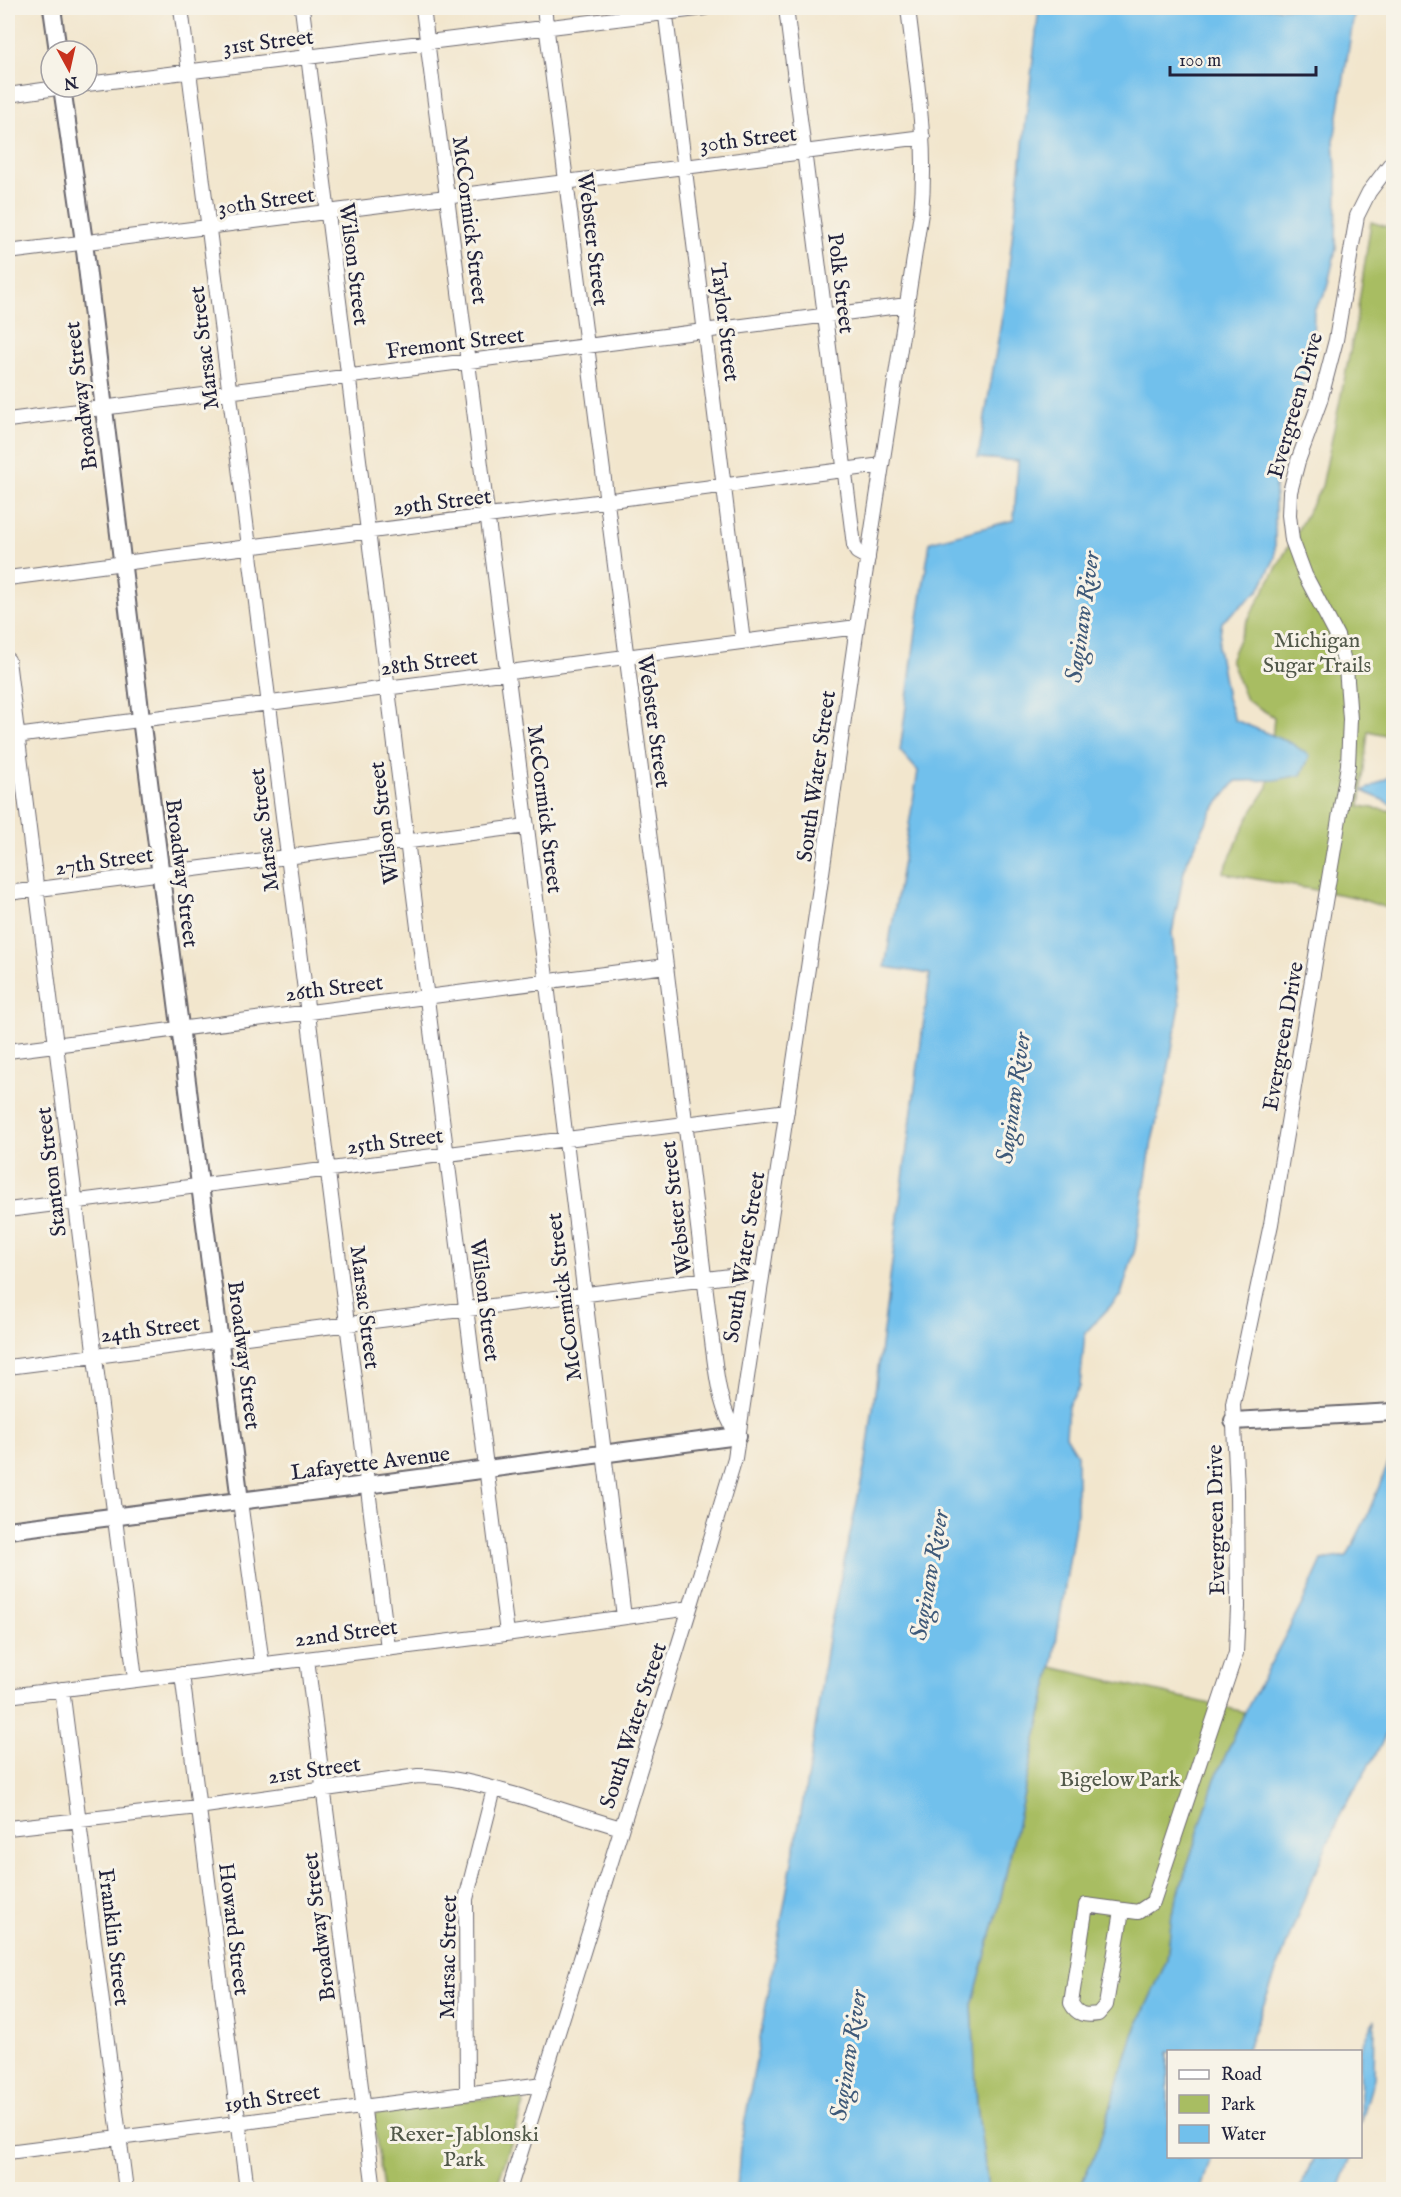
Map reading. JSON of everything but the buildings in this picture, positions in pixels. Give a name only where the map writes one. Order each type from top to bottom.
[{"type":"main road","points":[[52,8],[56,39]]},
{"type":"main road","name":"Broadway Street","points":[[65,99],[240,1501]]},
{"type":"main road","points":[[1233,1421],[1394,1412]]},
{"type":"main road","name":"Lafayette Avenue","points":[[8,1530],[738,1436]]},
{"type":"street","name":"Marsac Street","points":[[181,8],[388,1648]]},
{"type":"street","name":"Wilson Street","points":[[302,8],[507,1633]]},
{"type":"street","name":"McCormick Street","points":[[423,8],[547,982],[624,1617]]},
{"type":"street","name":"Webster Street","points":[[544,8],[719,1392],[730,1424],[738,1436]]},
{"type":"street","name":"31st Street","points":[[99,83],[546,28],[665,10],[705,8]]},
{"type":"street","name":"Polk Street","points":[[786,8],[854,545],[857,552],[868,558]]},
{"type":"street","name":"South Water Street","points":[[509,2190],[735,1458],[923,195],[925,176],[923,137],[908,8]]},
{"type":"street","name":"Taylor Street","points":[[665,10],[743,642]]},
{"type":"street","points":[[8,95],[39,90]]},
{"type":"street","name":"30th Street","points":[[8,252],[923,137]]},
{"type":"street","name":"Evergreen Drive","points":[[1122,1911],[1106,2005],[1098,2014],[1085,2016],[1074,2010],[1071,2002],[1086,1905],[1138,1912],[1153,1902],[1236,1653],[1237,1490],[1233,1404],[1270,1224],[1348,765],[1350,719],[1346,668],[1337,636],[1305,575],[1292,540],[1289,515],[1290,492],[1298,461],[1320,401],[1336,340],[1357,216],[1369,192],[1394,159]]},
{"type":"street","name":"Fremont Street","points":[[8,420],[907,305]]},
{"type":"street","name":"29th Street","points":[[8,578],[882,465]]},
{"type":"street","name":"28th Street","points":[[12,737],[141,718],[857,627]]},
{"type":"street","name":"Stanton Street","points":[[8,660],[12,737],[36,890],[135,1679]]},
{"type":"street","name":"27th Street","points":[[8,893],[527,826]]},
{"type":"street","name":"26th Street","points":[[8,1051],[666,966]]},
{"type":"street","name":"25th Street","points":[[8,1210],[787,1111]]},
{"type":"street","name":"24th Street","points":[[8,1367],[762,1272]]},
{"type":"street","name":"Broadway Street","points":[[240,1501],[262,1664]]},
{"type":"street","name":"22nd Street","points":[[8,1696],[690,1608]]},
{"type":"street","name":"Broadway Street","points":[[307,1659],[374,2190]]},
{"type":"street","name":"Howard Street","points":[[182,1674],[247,2190]]},
{"type":"street","name":"Franklin Street","points":[[62,1689],[126,2190]]},
{"type":"street","name":"21st Street","points":[[8,1828],[198,1807],[427,1776],[455,1778],[621,1828]]},
{"type":"street","name":"Marsac Street","points":[[467,2092],[466,1899],[494,1789]]},
{"type":"street","name":"19th Street","points":[[8,2152],[543,2084]]},
{"type":"green space","name":"Michigan Sugar Trails","points":[[1371,222],[1394,229],[1394,737],[1368,731],[1360,806],[1393,811],[1393,910],[1354,897],[1223,873],[1249,816],[1268,787],[1274,717],[1246,700],[1230,660],[1246,623],[1322,486],[1355,328]]},
{"type":"green space","name":"Bigelow Park","points":[[1052,1667],[1245,1712],[1215,1779],[1172,1914],[1167,1960],[1133,2035],[1098,2147],[1079,2189],[988,2189],[977,2106],[972,2005],[999,1905]]},
{"type":"green space","name":"Rexer-Jablonski Park","points":[[519,2094],[524,2104],[496,2189],[383,2189],[373,2116],[378,2112]]},
{"type":"water","name":"Saginaw River","points":[[1039,8],[1355,8],[1334,141],[1337,181],[1336,249],[1326,292],[1314,310],[1313,344],[1275,487],[1275,558],[1259,590],[1222,622],[1218,648],[1227,698],[1235,720],[1291,743],[1310,756],[1301,775],[1275,780],[1236,781],[1212,811],[1185,866],[1172,933],[1180,1005],[1166,1082],[1152,1141],[1135,1249],[1121,1295],[1085,1333],[1080,1386],[1068,1406],[1066,1436],[1077,1454],[1077,1512],[1052,1667],[999,1905],[972,2005],[977,2106],[988,2189],[737,2189],[740,2148],[810,1763],[829,1632],[866,1460],[930,974],[885,967],[918,771],[900,751],[930,542],[1014,520],[1018,461],[978,458],[1005,299]]},
{"type":"water","points":[[1393,775],[1393,805],[1363,791]]},
{"type":"water","points":[[1393,1452],[1393,1719],[1379,1749],[1342,1811],[1307,1891],[1246,2050],[1167,2050],[1167,2158],[1211,2158],[1201,2189],[1079,2189],[1098,2147],[1133,2035],[1167,1960],[1172,1914],[1215,1779],[1245,1712],[1303,1602],[1322,1560],[1347,1556],[1367,1516]]},
{"type":"water","points":[[1375,2019],[1374,2078],[1362,2120],[1362,2050]]},
{"type":"water","points":[[1314,2158],[1351,2158],[1339,2189],[1300,2189]]}]
